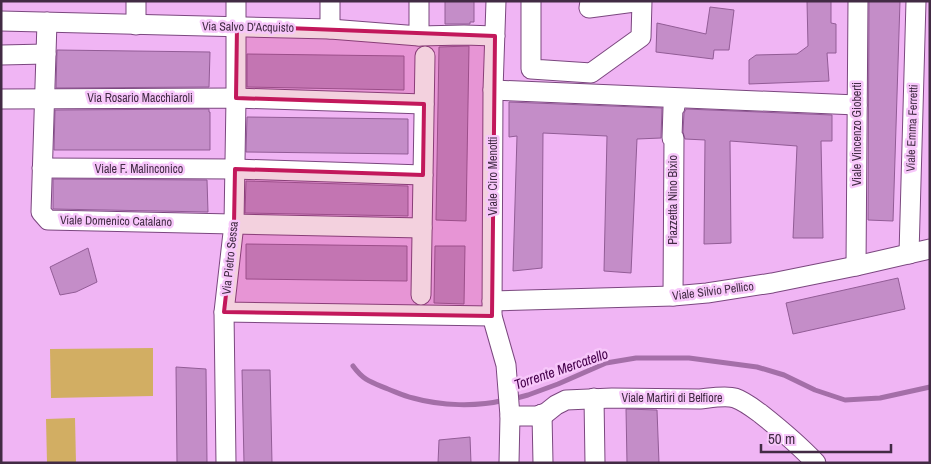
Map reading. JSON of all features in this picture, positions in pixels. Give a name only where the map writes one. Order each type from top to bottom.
[{"type":"street","points":[[136,1],[136,25]]},
{"type":"street","name":"Via Pietro Sessa","points":[[236,1],[234,224],[224,312],[492,308]]},
{"type":"street","points":[[330,1],[330,29]]},
{"type":"street","points":[[419,1],[419,36]]},
{"type":"street","name":"Viale Ciro Menotti","points":[[496,1],[493,90],[492,308],[506,365],[510,416],[509,463]]},
{"type":"street","points":[[531,1],[531,69],[591,73],[641,37],[642,1],[590,8],[590,1]]},
{"type":"street","name":"Viale Vincenzo Gioberti","points":[[856,266],[858,1]]},
{"type":"street","name":"Viale Emma Ferretti","points":[[909,254],[916,1]]},
{"type":"street","name":"Via Salvo D'Acquisto","points":[[1,21],[330,29],[419,36],[495,36]]},
{"type":"street","name":"Viale Domenico Catalano","points":[[47,22],[41,212],[48,220],[422,228]]},
{"type":"street","points":[[1,55],[46,54]]},
{"type":"street","points":[[421,296],[425,56]]},
{"type":"street","points":[[493,90],[675,103],[857,105]]},
{"type":"street","name":"Via Rosario Macchiaroli","points":[[1,99],[236,98],[424,104]]},
{"type":"street","name":"Piazzetta Nino Bixio","points":[[673,296],[674,138],[677,108],[675,103]]},
{"type":"street","name":"Viale F. Malinconico","points":[[42,168],[235,169],[423,175]]},
{"type":"street","name":"Viale Silvio Pellico","points":[[492,308],[673,296],[772,283],[930,250]]},
{"type":"street","points":[[224,312],[226,463]]},
{"type":"street","name":"Viale Martiri di Belfiore","points":[[510,416],[536,416],[546,413],[566,400],[734,397],[747,404],[769,421],[803,449],[816,463]]},
{"type":"street","points":[[594,398],[596,463]]},
{"type":"street","points":[[542,414],[543,463]]},
{"type":"highlighted area","points":[[237,26],[495,36],[492,316],[224,312],[234,224],[235,169],[423,175],[424,104],[236,98]]},
{"type":"shaded area","points":[[153,348],[153,396],[51,398],[50,349]]},
{"type":"shaded area","points":[[75,418],[76,463],[47,463],[46,419]]},
{"type":"building","points":[[445,1],[474,1],[474,22],[470,22],[470,24],[445,24]]},
{"type":"building","points":[[807,1],[831,1],[831,23],[836,24],[836,53],[827,53],[829,81],[749,84],[749,60],[756,55],[797,54],[808,46]]},
{"type":"building","points":[[869,1],[900,1],[893,221],[868,220]]},
{"type":"building","points":[[710,7],[734,10],[729,50],[714,50],[713,59],[656,52],[657,23],[706,34]]},
{"type":"building","points":[[469,46],[466,221],[436,220],[439,47]]},
{"type":"building","points":[[57,50],[210,52],[209,87],[56,88]]},
{"type":"building","points":[[247,54],[404,56],[404,90],[247,87]]},
{"type":"building","points":[[509,102],[662,108],[661,138],[637,139],[631,273],[604,271],[607,136],[543,133],[542,268],[513,271],[517,136],[509,137]]},
{"type":"building","points":[[209,109],[210,150],[54,150],[55,110]]},
{"type":"building","points":[[686,109],[832,115],[832,141],[821,141],[823,238],[793,238],[797,146],[730,141],[731,243],[704,244],[705,140],[685,139],[683,132]]},
{"type":"building","points":[[247,117],[408,119],[408,154],[246,152]]},
{"type":"building","points":[[53,179],[207,180],[208,212],[53,209]]},
{"type":"building","points":[[246,181],[408,186],[408,216],[245,213]]},
{"type":"building","points":[[246,244],[407,246],[407,281],[246,279]]},
{"type":"building","points":[[435,246],[465,246],[464,304],[434,303]]},
{"type":"building","points":[[88,248],[97,282],[76,292],[60,295],[50,267]]},
{"type":"building","points":[[898,278],[905,309],[793,334],[786,303]]},
{"type":"building","points":[[176,367],[206,369],[207,463],[177,463]]},
{"type":"building","points":[[242,370],[270,370],[272,463],[244,463]]},
{"type":"building","points":[[626,409],[657,410],[659,463],[627,463]]},
{"type":"building","points":[[470,437],[471,463],[438,463],[439,440]]},
{"type":"waterway","name":"Torrente Mercatello","points":[[513,399],[558,384],[606,363],[636,358],[689,358],[757,367],[784,375],[815,390],[845,400],[880,398],[930,387]]},
{"type":"waterway","name":"Torrente Mercatello","points":[[353,366],[364,378],[372,383],[424,401],[471,405],[505,400]]}]
